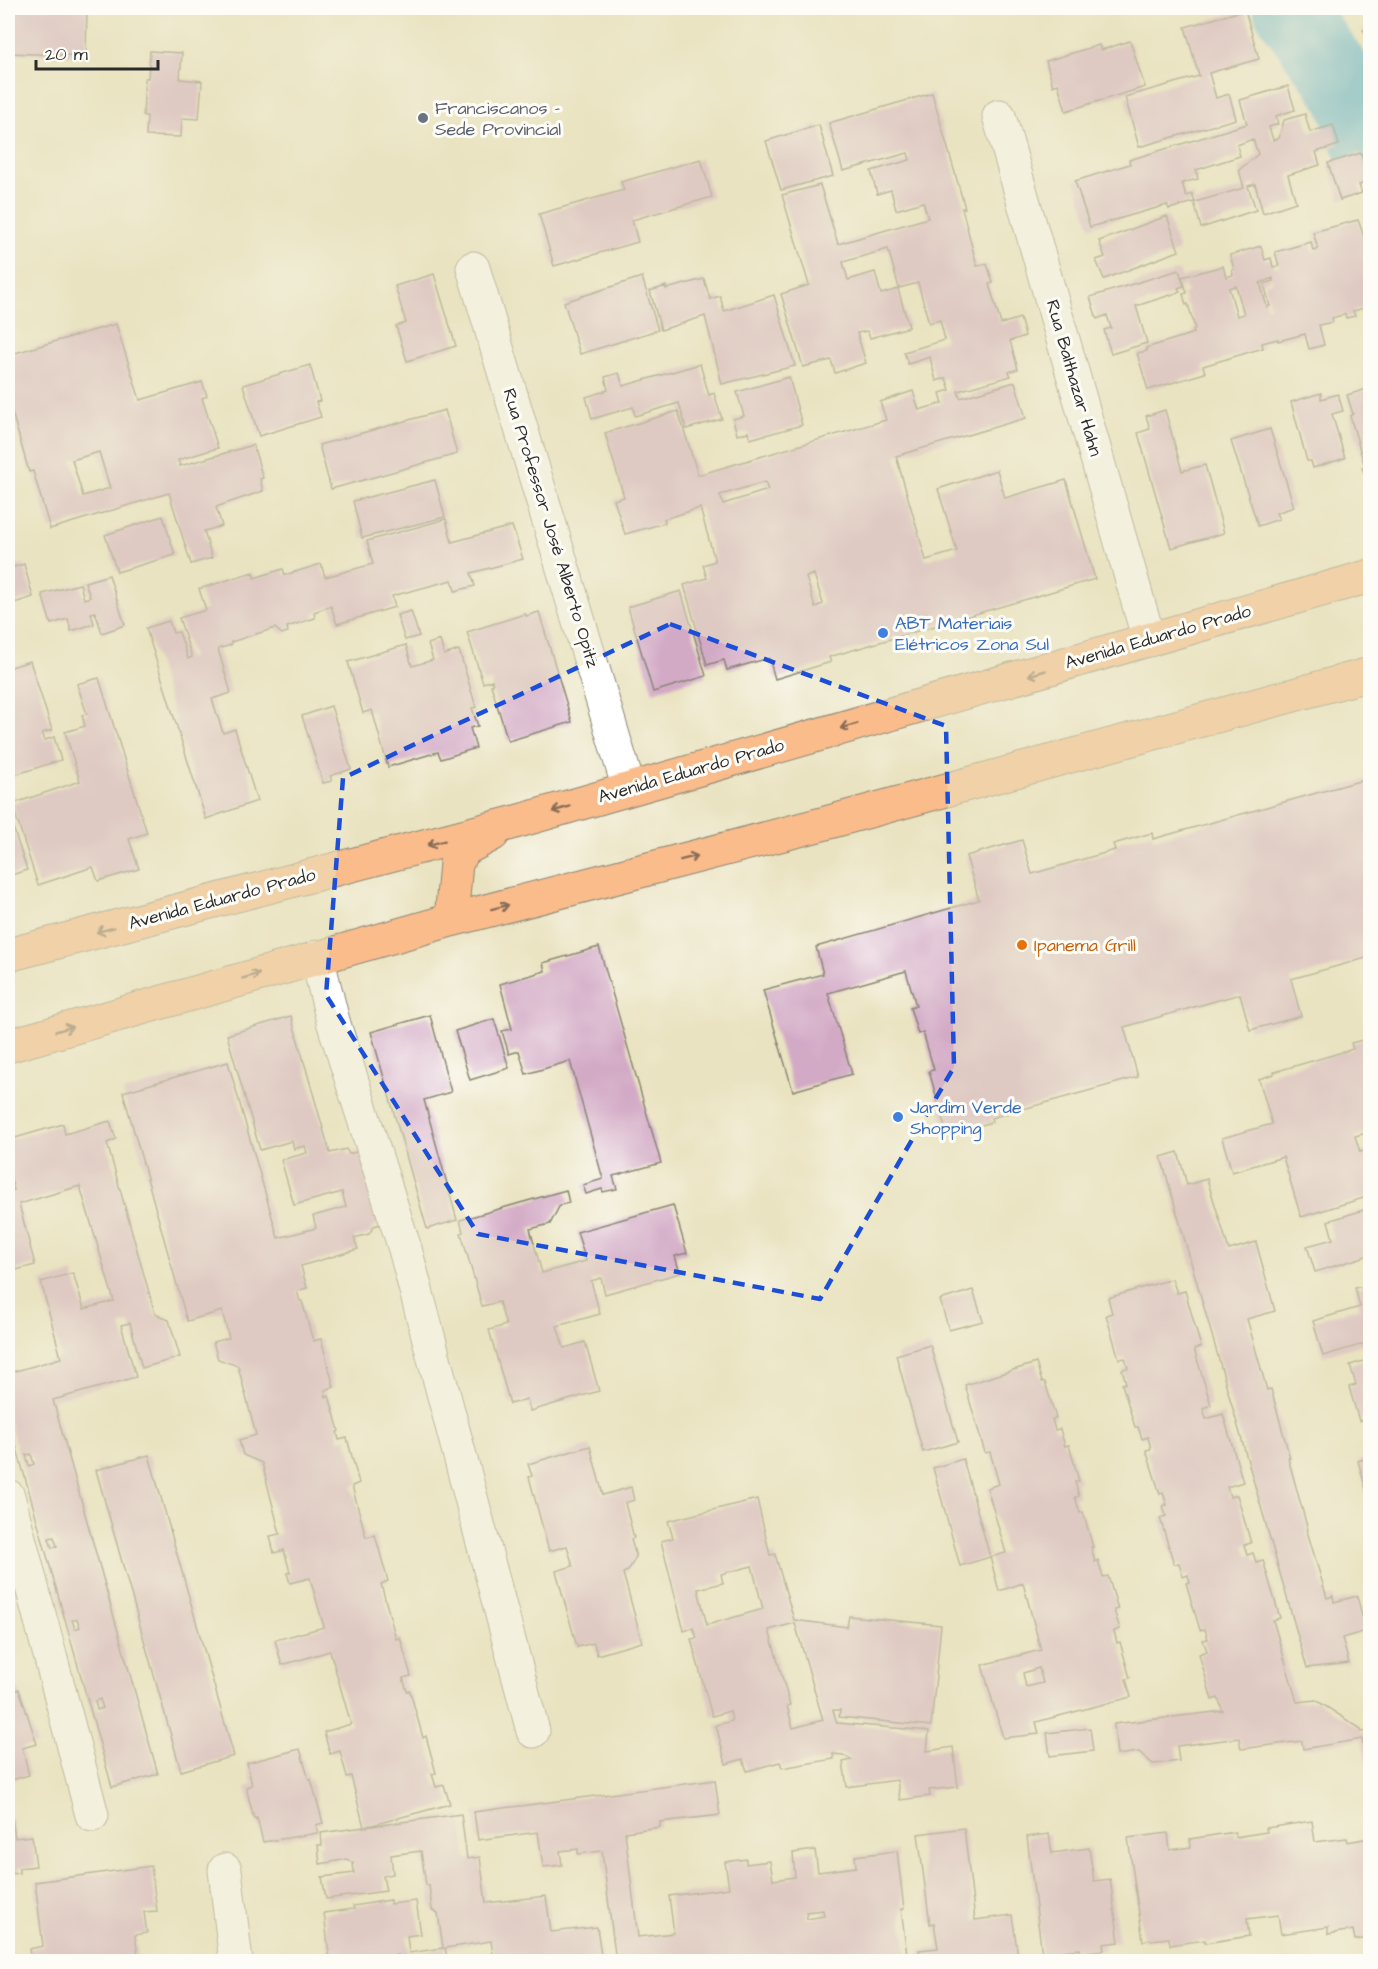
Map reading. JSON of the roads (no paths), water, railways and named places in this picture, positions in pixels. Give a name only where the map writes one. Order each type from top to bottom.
[{"type":"main road","name":"Avenida Eduardo Prado","points":[[8,955],[513,823],[1371,576]]},
{"type":"main road","points":[[1314,591],[1371,598]]},
{"type":"main road","points":[[8,1046],[451,920],[832,821],[1371,674]]},
{"type":"main road","points":[[451,920],[456,863],[465,849],[513,823]]},
{"type":"street","name":"Rua Balthazar Hahn","points":[[999,116],[1149,640]]},
{"type":"street","name":"Rua Professor José Alberto Opitz","points":[[473,268],[629,789]]},
{"type":"street","points":[[317,957],[333,1021],[405,1249],[533,1731]]},
{"type":"street","points":[[8,1496],[92,1815]]},
{"type":"street","points":[[225,1870],[236,1962]]},
{"type":"waterway","points":[[1289,8],[1350,94],[1370,150]]},
{"type":"place","name":"Franciscanos - Sede Provincial","points":[[423,118]]},
{"type":"place","name":"ABT Materiais Elétricos Zona Sul","points":[[883,633]]},
{"type":"place","name":"Ipanema Grill","points":[[1022,945]]},
{"type":"place","name":"Jardim Verde Shopping","points":[[898,1117]]}]
